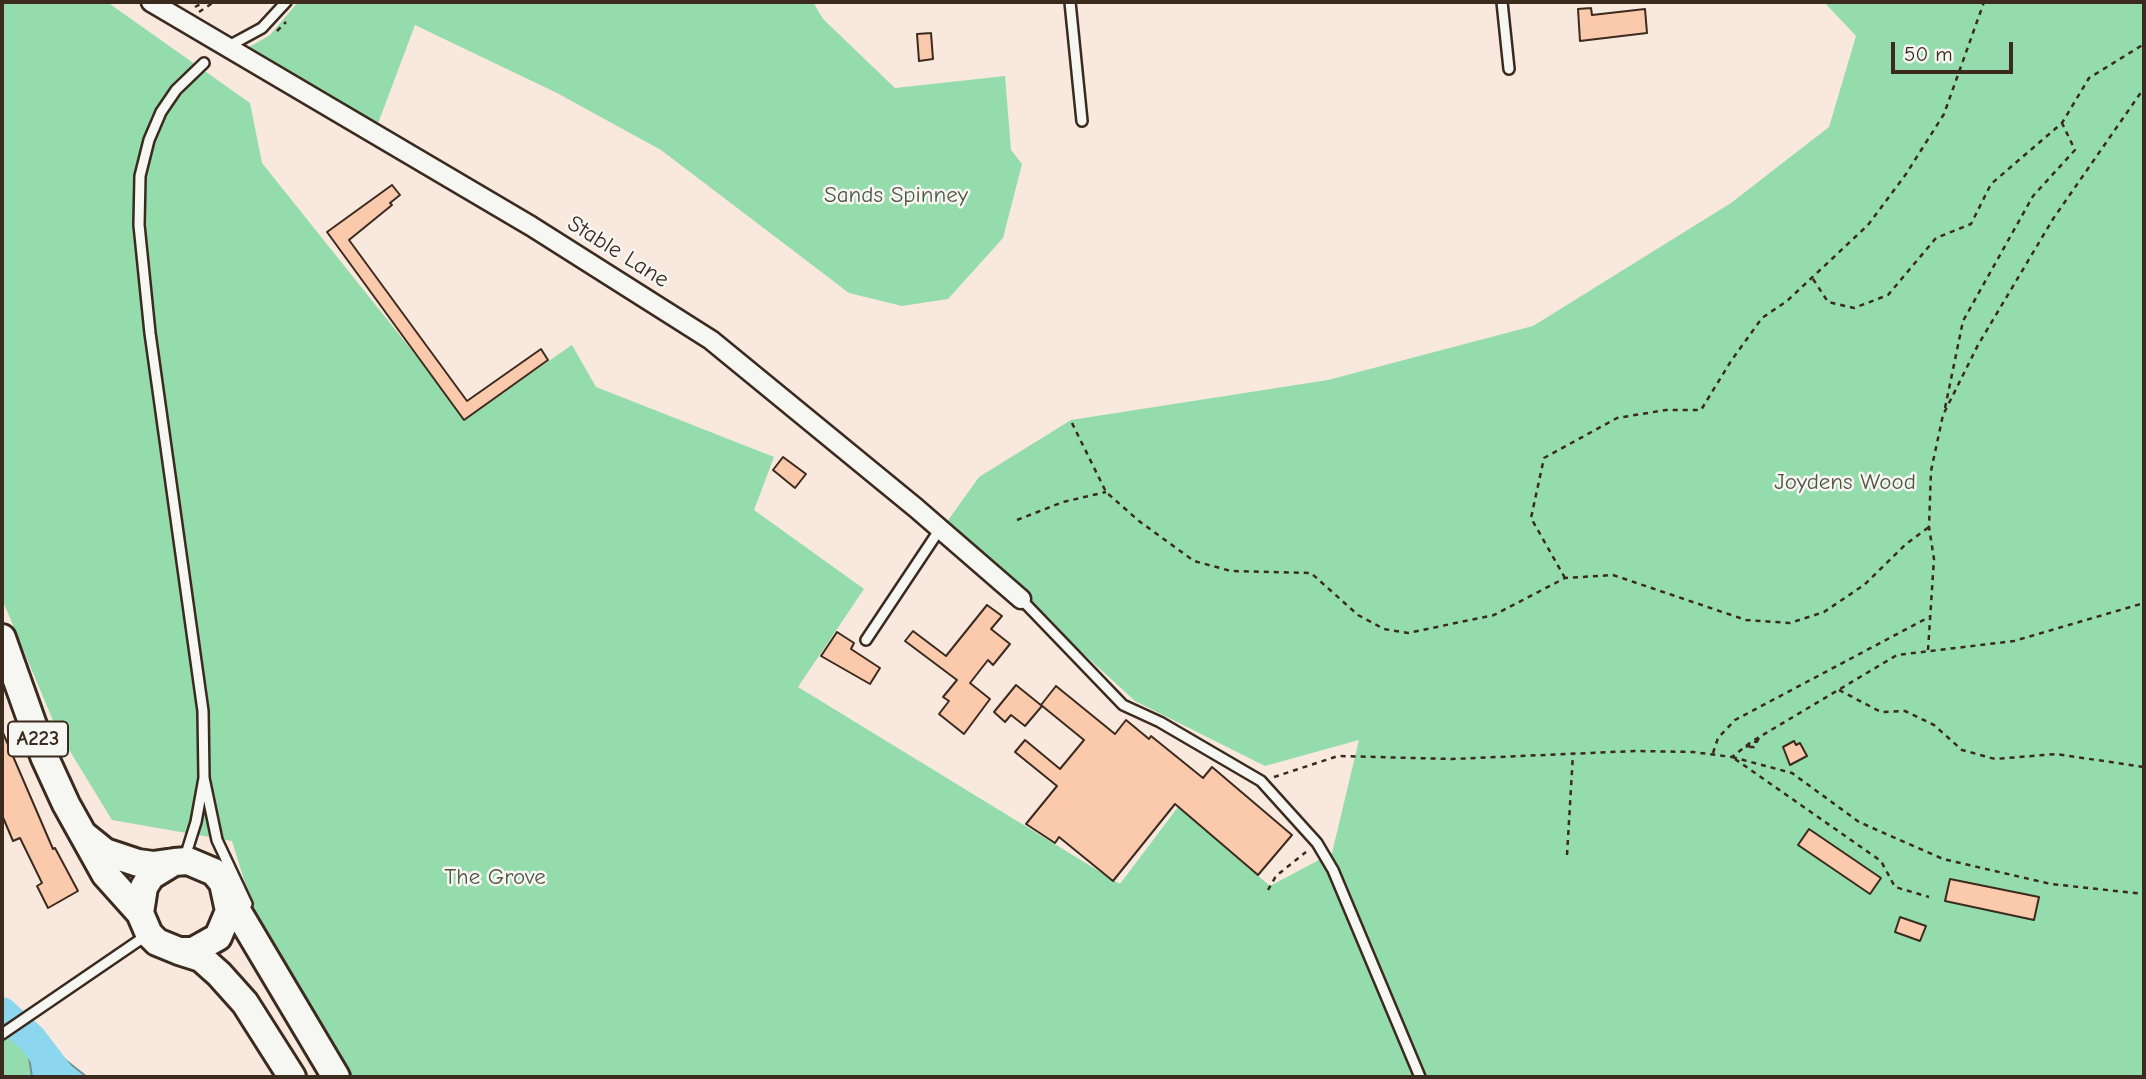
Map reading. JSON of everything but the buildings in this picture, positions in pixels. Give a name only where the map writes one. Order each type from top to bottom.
[{"type":"main road","name":"A223","points":[[2,638],[44,756],[105,874],[144,924],[167,948],[201,958],[219,974],[245,1003],[292,1077]]},
{"type":"main road","name":"A223","points":[[83,835],[105,852],[138,863],[153,866],[178,862],[198,863],[214,872],[336,1077]]},
{"type":"main road","points":[[144,924],[144,887],[151,876],[178,862]]},
{"type":"main road","points":[[178,951],[193,951],[218,937],[229,911],[229,897]]},
{"type":"street","name":"Stable Lane","points":[[162,4],[226,48],[531,226],[711,340],[940,528],[1021,599]]},
{"type":"lane","points":[[226,48],[262,28],[286,2]]},
{"type":"lane","points":[[1070,2],[1082,121]]},
{"type":"lane","points":[[1502,2],[1509,69]]},
{"type":"lane","points":[[204,64],[176,90],[160,112],[149,140],[141,176],[139,225],[150,333],[203,711],[204,778],[217,840],[280,982]]},
{"type":"lane","points":[[866,640],[940,528]]},
{"type":"lane","points":[[1021,599],[1123,705],[1160,722],[1261,781],[1317,843],[1338,882],[1420,1077]]},
{"type":"lane","points":[[178,862],[196,822],[204,778]]},
{"type":"lane","points":[[4,1033],[144,924]]},
{"type":"path","points":[[1564,578],[1531,519],[1544,458],[1617,418],[1666,410],[1701,411],[1731,361],[1762,318],[1812,278],[1868,225],[1944,114],[1984,2]]},
{"type":"path","points":[[1812,278],[1828,302],[1854,308],[1888,295],[1936,238],[1971,224],[1991,184],[2062,123],[2089,78],[2144,44]]},
{"type":"path","points":[[1944,415],[1978,345],[2053,219],[2144,88]]},
{"type":"path","points":[[1928,650],[1934,559],[1929,527],[1931,471],[1963,321],[2033,195],[2075,150],[2062,123]]},
{"type":"path","points":[[1072,423],[1106,492],[1139,521],[1194,561],[1231,571],[1311,573],[1358,615],[1384,629],[1408,634],[1494,615],[1564,578],[1613,576],[1746,620],[1790,623],[1824,612],[1864,584],[1906,544],[1929,527]]},
{"type":"path","points":[[1017,520],[1063,502],[1106,492]]},
{"type":"path","points":[[1732,757],[1898,655],[2014,641],[2144,603]]},
{"type":"path","points":[[1713,755],[1718,738],[1735,720],[1931,616]]},
{"type":"path","points":[[1839,690],[1881,712],[1905,711],[1934,725],[1962,750],[1995,759],[2056,754],[2144,767]]},
{"type":"path","points":[[1261,781],[1338,756],[1452,759],[1634,751],[1732,757],[1792,773],[1859,822],[1943,859],[2052,884],[2144,894]]},
{"type":"path","points":[[1567,855],[1573,754]]},
{"type":"path","points":[[1732,757],[1881,861],[1895,887],[1929,897]]},
{"type":"path","points":[[1268,890],[1276,876],[1317,843]]},
{"type":"green space","points":[[2,2],[107,2],[250,103],[262,163],[466,418],[572,345],[596,387],[774,457],[754,510],[864,589],[798,687],[1120,884],[1178,807],[1270,886],[1332,853],[1359,740],[1265,766],[1135,701],[944,526],[979,477],[1071,420],[1328,380],[1533,326],[1731,203],[1829,127],[1856,36],[1824,2],[2144,2],[2144,1077],[353,1077],[254,912],[232,841],[112,820],[57,730],[2,599]]},
{"type":"green space","name":"Sands Spinney","points":[[298,2],[813,2],[823,19],[895,88],[1005,76],[1011,150],[1022,164],[1003,238],[948,299],[902,306],[849,293],[661,150],[557,93],[415,25],[377,126],[244,50],[270,35]]},
{"type":"green space","points":[[16,1023],[61,1077],[2,1077],[2,1034]]},
{"type":"water","points":[[35,1036],[87,1077],[32,1077],[27,1044]]},
{"type":"waterway","points":[[2,1012],[32,1039],[61,1077]]},
{"type":"park label","name":"Joydens Wood","points":[[1845,482]]},
{"type":"park label","name":"The Grove","points":[[495,877]]}]
